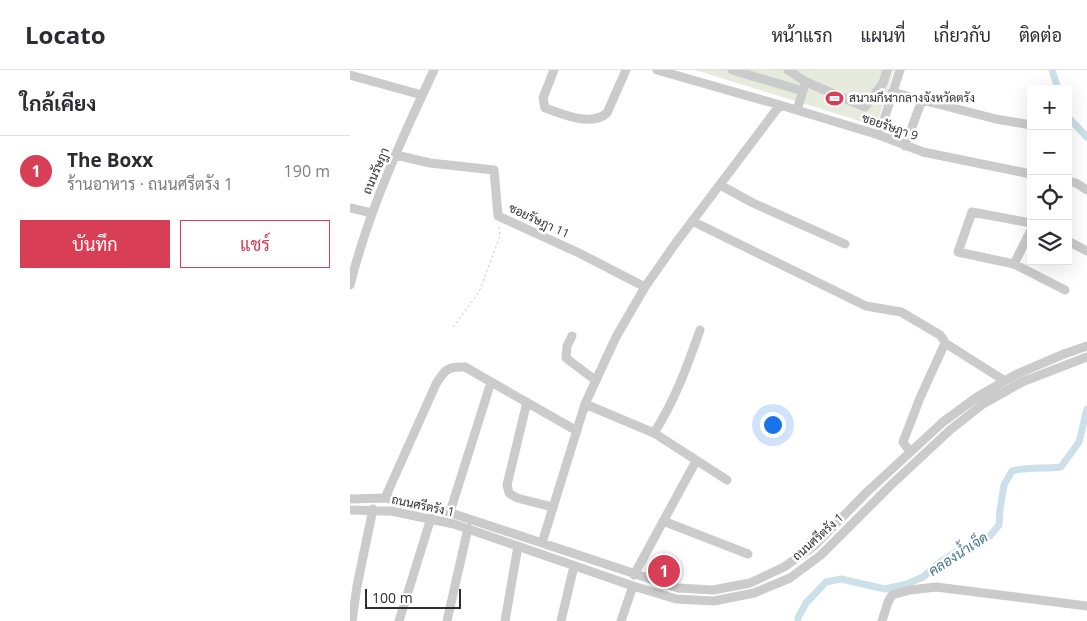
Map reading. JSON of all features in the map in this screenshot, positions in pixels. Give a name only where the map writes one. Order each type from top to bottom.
[{"type":"street","name":"ถนนรัษฎา","points":[[350,285],[354,251],[434,70]]},
{"type":"street","points":[[554,70],[543,98],[545,108],[573,117],[591,119],[602,117],[607,113],[626,70]]},
{"type":"street","name":"ซอยรัษฎา 9","points":[[657,70],[797,110],[923,152],[1027,173]]},
{"type":"street","points":[[732,70],[805,86],[865,107],[883,83],[887,70]]},
{"type":"street","points":[[788,70],[805,86]]},
{"type":"street","points":[[879,136],[900,70]]},
{"type":"street","points":[[350,75],[422,95]]},
{"type":"street","points":[[797,110],[805,86]]},
{"type":"street","points":[[892,92],[996,119],[1027,124]]},
{"type":"street","points":[[905,146],[922,100]]},
{"type":"street","points":[[542,543],[585,404],[616,337],[645,287],[692,221],[780,105]]},
{"type":"street","name":"ซอยรัษฎา 11","points":[[396,155],[430,164],[494,170],[498,216],[645,287]]},
{"type":"street","points":[[1072,182],[1087,190]]},
{"type":"street","points":[[720,185],[753,203],[845,244]]},
{"type":"street","points":[[350,208],[372,213]]},
{"type":"street","points":[[1027,222],[972,212],[958,252],[1014,264],[1065,290]]},
{"type":"street","points":[[692,221],[866,306],[901,312],[944,339],[945,344],[920,398],[903,442],[910,452]]},
{"type":"street","points":[[1014,264],[1027,238]]},
{"type":"street","points":[[1072,243],[1087,251]]},
{"type":"street","points":[[654,433],[668,410],[688,366],[700,330]]},
{"type":"street","points":[[572,336],[567,346],[566,358],[595,380]]},
{"type":"street","points":[[945,344],[1005,381]]},
{"type":"street","name":"ถนนศรีตรัง 1","points":[[350,499],[385,498],[450,512],[634,575],[678,588],[713,590],[750,583],[784,567],[814,546],[867,492],[910,452],[943,422],[977,397],[1005,381],[1064,354],[1087,346]]},
{"type":"street","name":"ถนนศรีตรัง 1","points":[[350,510],[398,512],[468,528],[574,566],[676,599],[714,601],[754,593],[790,578],[821,554],[950,430],[983,404],[1022,382],[1087,357]]},
{"type":"street","points":[[385,498],[436,384],[444,371],[453,366],[465,367],[576,431]]},
{"type":"street","points":[[450,512],[492,382]]},
{"type":"street","points":[[527,402],[507,485],[509,493],[517,498],[553,507]]},
{"type":"street","points":[[585,404],[654,433],[727,480]]},
{"type":"street","points":[[634,575],[696,461]]},
{"type":"street","points":[[352,621],[357,586],[373,510]]},
{"type":"street","points":[[399,621],[430,518]]},
{"type":"street","points":[[664,521],[748,554]]},
{"type":"street","points":[[448,621],[468,528]]},
{"type":"street","points":[[506,621],[518,546]]},
{"type":"street","points":[[561,621],[574,566]]},
{"type":"street","points":[[621,621],[633,586]]},
{"type":"street","points":[[882,621],[892,595],[927,587],[1087,606]]},
{"type":"path","points":[[453,326],[479,292],[500,236],[498,216]]},
{"type":"shaded area","name":"สนามกีฬากลางจังหวัดตรัง","points":[[695,70],[894,70],[876,126]]},
{"type":"waterway","name":"คลองน้ำเจ็ด","points":[[1052,70],[1057,85]]},
{"type":"waterway","name":"คลองน้ำเจ็ด","points":[[1072,121],[1087,137]]},
{"type":"waterway","name":"คลองน้ำเจ็ด","points":[[798,621],[806,603],[826,582],[841,579],[885,589],[907,584],[923,577],[957,551],[990,536],[999,525],[1004,485],[1012,471],[1061,467],[1079,442],[1087,409]]},
{"type":"place","name":"สนามกีฬากลางจังหวัดตรัง","points":[[835,98]]},
{"type":"place","name":"The Boxx","points":[[664,571]]}]
